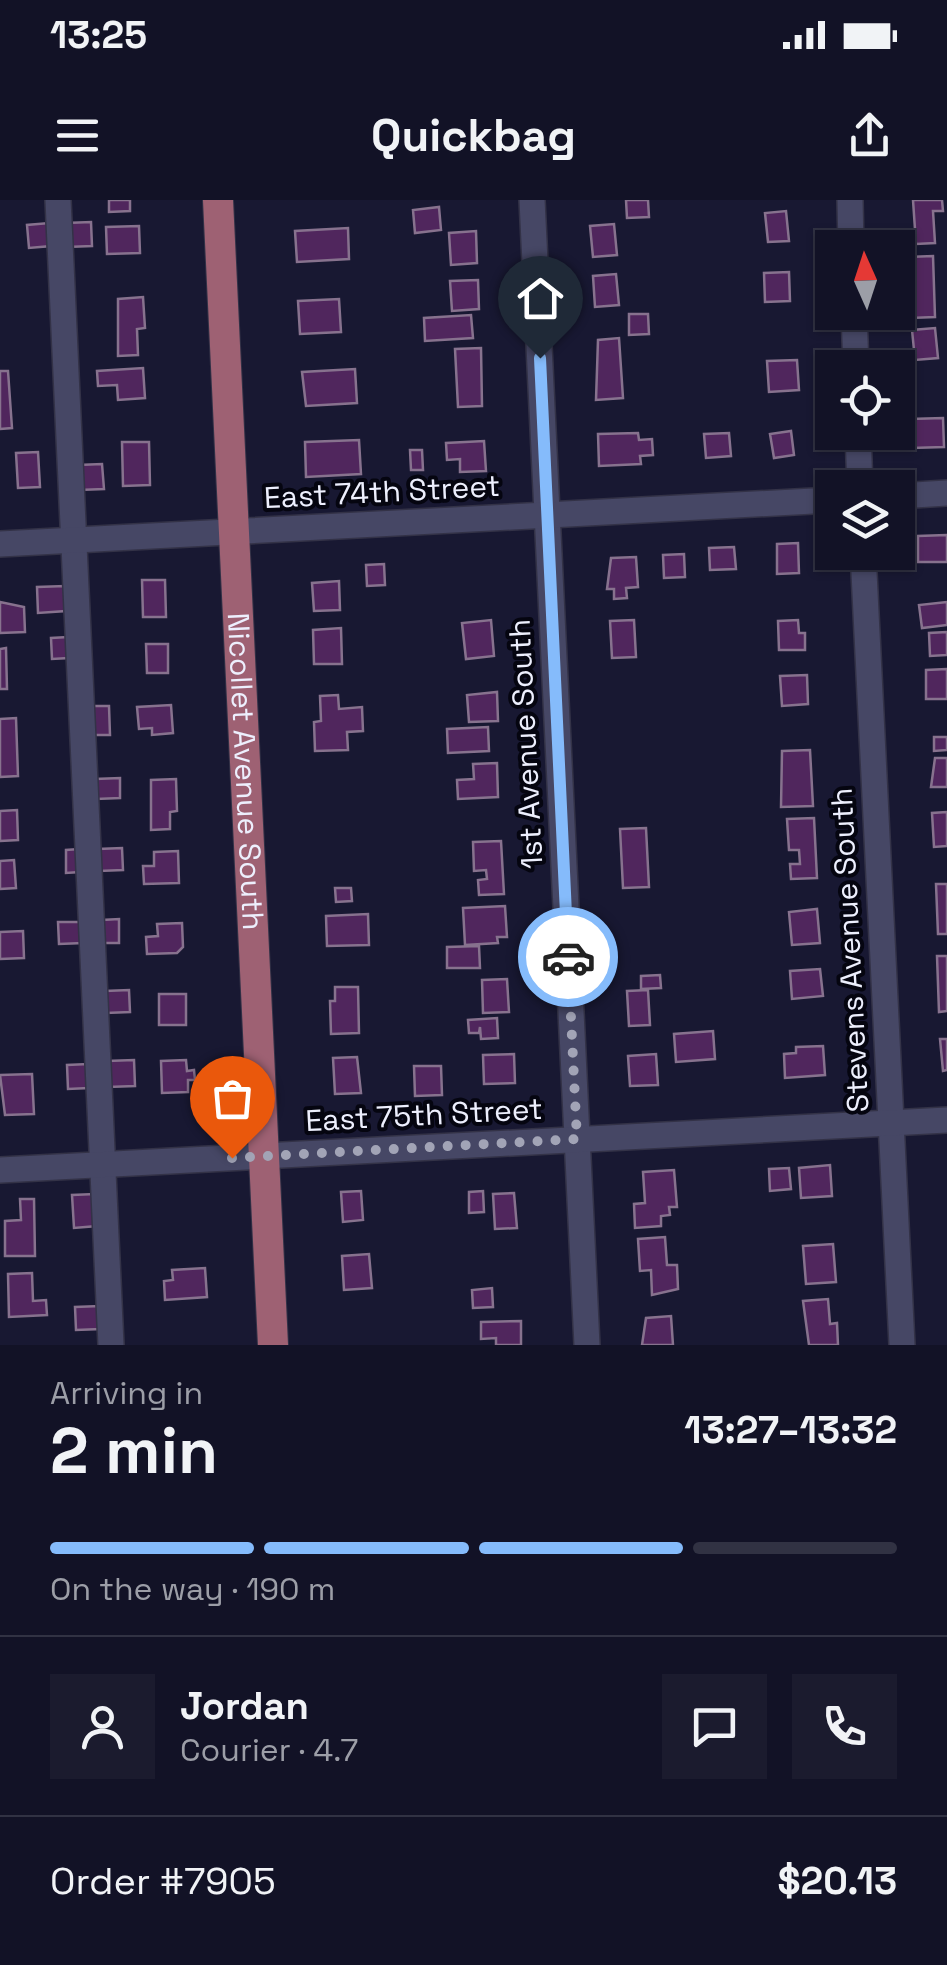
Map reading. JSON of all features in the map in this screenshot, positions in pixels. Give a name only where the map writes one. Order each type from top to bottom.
[{"type":"main road","name":"Nicollet Avenue South","points":[[218,200],[274,1345]]},
{"type":"street","points":[[58,200],[112,1345]]},
{"type":"street","name":"1st Avenue South","points":[[532,200],[587,1345]]},
{"type":"street","points":[[850,200],[851,230]]},
{"type":"street","points":[[915,495],[947,494]]},
{"type":"street","name":"East 74th Street","points":[[0,544],[815,501]]},
{"type":"street","name":"Stevens Avenue South","points":[[864,570],[902,1345]]},
{"type":"street","name":"East 75th Street","points":[[0,1170],[947,1120]]},
{"type":"building","points":[[109,200],[130,200],[130,211],[109,212]]},
{"type":"building","points":[[626,200],[648,200],[649,217],[627,218]]},
{"type":"building","points":[[913,200],[942,200],[943,211],[933,211],[935,243],[916,244]]},
{"type":"building","points":[[439,207],[441,230],[415,233],[413,210]]},
{"type":"building","points":[[786,211],[789,241],[768,242],[765,213]]},
{"type":"building","points":[[91,222],[92,246],[67,247],[66,223]]},
{"type":"building","points":[[49,223],[51,246],[29,248],[27,225]]},
{"type":"building","points":[[614,224],[617,255],[593,257],[590,226]]},
{"type":"building","points":[[139,226],[140,253],[107,254],[106,227]]},
{"type":"building","points":[[348,228],[349,259],[297,262],[295,231]]},
{"type":"building","points":[[476,231],[477,263],[451,265],[449,233]]},
{"type":"building","points":[[933,256],[935,317],[915,318],[915,257]]},
{"type":"building","points":[[789,272],[790,301],[765,302],[764,273]]},
{"type":"building","points":[[616,274],[619,305],[595,307],[593,276]]},
{"type":"building","points":[[478,280],[479,309],[452,311],[450,281]]},
{"type":"building","points":[[143,297],[145,328],[137,329],[138,355],[118,356],[118,299]]},
{"type":"building","points":[[339,299],[341,332],[300,334],[298,301]]},
{"type":"building","points":[[629,314],[648,314],[649,334],[629,335]]},
{"type":"building","points":[[471,315],[473,338],[425,341],[424,318]]},
{"type":"building","points":[[935,328],[938,358],[915,360],[915,330]]},
{"type":"building","points":[[619,338],[623,398],[596,400],[598,340]]},
{"type":"building","points":[[481,348],[482,406],[458,407],[455,349]]},
{"type":"building","points":[[797,360],[799,390],[769,392],[767,361]]},
{"type":"building","points":[[143,368],[145,398],[118,400],[117,385],[98,386],[97,371]]},
{"type":"building","points":[[355,369],[357,403],[306,406],[302,372]]},
{"type":"building","points":[[0,371],[8,371],[12,428],[0,429]]},
{"type":"building","points":[[943,418],[944,447],[915,448],[915,419]]},
{"type":"building","points":[[791,431],[794,455],[774,458],[770,434]]},
{"type":"building","points":[[638,433],[639,440],[652,439],[653,455],[640,456],[641,464],[599,466],[598,434]]},
{"type":"building","points":[[729,433],[731,456],[706,458],[704,434]]},
{"type":"building","points":[[359,440],[361,474],[306,477],[305,442]]},
{"type":"building","points":[[484,441],[486,471],[460,472],[460,459],[447,460],[446,443]]},
{"type":"building","points":[[122,442],[149,442],[150,485],[123,486]]},
{"type":"building","points":[[410,450],[422,450],[423,470],[411,470]]},
{"type":"building","points":[[38,452],[40,487],[18,488],[16,453]]},
{"type":"building","points":[[102,464],[104,489],[79,490],[78,465]]},
{"type":"building","points":[[947,535],[947,562],[918,562],[918,536]]},
{"type":"building","points":[[798,543],[799,573],[777,574],[777,544]]},
{"type":"building","points":[[734,547],[736,569],[710,570],[709,548]]},
{"type":"building","points":[[684,554],[685,577],[664,578],[663,555]]},
{"type":"building","points":[[636,557],[638,587],[626,588],[627,598],[614,599],[614,589],[607,589],[611,558]]},
{"type":"building","points":[[384,564],[385,585],[367,586],[366,565]]},
{"type":"building","points":[[142,580],[165,580],[166,617],[143,617]]},
{"type":"building","points":[[339,581],[340,610],[314,611],[312,583]]},
{"type":"building","points":[[65,586],[66,611],[38,613],[37,587]]},
{"type":"building","points":[[0,602],[24,607],[25,632],[0,633]]},
{"type":"building","points":[[947,602],[947,625],[922,628],[919,605]]},
{"type":"building","points":[[491,620],[494,656],[466,659],[462,623]]},
{"type":"building","points":[[634,620],[636,657],[612,658],[610,621]]},
{"type":"building","points":[[798,620],[799,633],[805,633],[805,650],[779,650],[778,621]]},
{"type":"building","points":[[341,628],[342,664],[314,664],[313,630]]},
{"type":"building","points":[[947,632],[947,655],[930,656],[929,633]]},
{"type":"building","points":[[68,637],[69,658],[52,659],[51,638]]},
{"type":"building","points":[[146,644],[168,644],[168,673],[147,673]]},
{"type":"building","points":[[6,648],[7,689],[0,689],[0,649]]},
{"type":"building","points":[[947,669],[947,699],[926,699],[926,670]]},
{"type":"building","points":[[807,675],[808,704],[782,706],[780,676]]},
{"type":"building","points":[[497,692],[498,721],[469,722],[467,695]]},
{"type":"building","points":[[338,695],[339,709],[362,707],[363,731],[347,732],[348,750],[315,751],[314,722],[321,721],[320,696]]},
{"type":"building","points":[[171,705],[173,733],[152,735],[152,728],[139,729],[137,707]]},
{"type":"building","points":[[88,706],[109,706],[110,735],[89,735]]},
{"type":"building","points":[[16,718],[18,776],[0,777],[0,719]]},
{"type":"building","points":[[488,727],[489,751],[448,753],[447,729]]},
{"type":"building","points":[[934,737],[947,737],[947,750],[934,751]]},
{"type":"building","points":[[810,750],[813,806],[781,807],[782,751]]},
{"type":"building","points":[[935,758],[947,758],[947,787],[931,787]]},
{"type":"building","points":[[497,763],[498,797],[458,799],[457,780],[474,779],[473,764]]},
{"type":"building","points":[[120,778],[120,798],[96,799],[95,779]]},
{"type":"building","points":[[176,779],[177,811],[170,812],[170,829],[151,830],[151,780]]},
{"type":"building","points":[[17,810],[18,840],[0,841],[0,811]]},
{"type":"building","points":[[947,812],[947,846],[934,847],[932,813]]},
{"type":"building","points":[[814,818],[817,878],[791,879],[790,864],[800,864],[799,850],[789,850],[787,819]]},
{"type":"building","points":[[646,828],[649,887],[623,888],[620,829]]},
{"type":"building","points":[[501,841],[504,894],[479,895],[478,880],[487,879],[486,870],[474,871],[473,842]]},
{"type":"building","points":[[122,848],[123,870],[99,871],[98,849]]},
{"type":"building","points":[[79,849],[80,872],[66,873],[66,850]]},
{"type":"building","points":[[178,851],[179,883],[144,884],[143,866],[154,866],[154,852]]},
{"type":"building","points":[[14,860],[16,888],[0,889],[0,861]]},
{"type":"building","points":[[936,884],[947,884],[947,934],[938,934]]},
{"type":"building","points":[[335,888],[351,888],[352,901],[336,902]]},
{"type":"building","points":[[505,906],[507,937],[497,937],[498,943],[465,945],[463,908]]},
{"type":"building","points":[[817,909],[820,943],[792,945],[789,912]]},
{"type":"building","points":[[368,914],[369,945],[327,946],[326,916]]},
{"type":"building","points":[[119,919],[119,943],[103,943],[102,920]]},
{"type":"building","points":[[58,922],[82,922],[83,943],[59,944]]},
{"type":"building","points":[[182,923],[183,947],[177,953],[147,954],[146,937],[158,936],[157,924]]},
{"type":"building","points":[[23,931],[24,958],[0,959],[0,932]]},
{"type":"building","points":[[479,946],[480,968],[447,968],[447,947]]},
{"type":"building","points":[[937,956],[947,956],[947,1011],[939,1012]]},
{"type":"building","points":[[820,969],[823,996],[792,999],[790,971]]},
{"type":"building","points":[[660,975],[661,988],[641,989],[641,976]]},
{"type":"building","points":[[507,979],[509,1012],[483,1013],[482,980]]},
{"type":"building","points":[[335,987],[358,987],[359,1033],[331,1034],[330,1001],[335,1001]]},
{"type":"building","points":[[129,990],[130,1012],[106,1013],[105,991]]},
{"type":"building","points":[[648,990],[650,1025],[629,1026],[627,991]]},
{"type":"building","points":[[159,994],[186,994],[186,1025],[159,1025]]},
{"type":"building","points":[[497,1018],[498,1038],[481,1039],[480,1027],[479,1033],[469,1033],[468,1020]]},
{"type":"building","points":[[713,1031],[715,1059],[676,1062],[674,1034]]},
{"type":"building","points":[[940,1039],[947,1039],[947,1070],[943,1071]]},
{"type":"building","points":[[823,1046],[825,1075],[785,1078],[784,1054],[796,1053],[796,1047]]},
{"type":"building","points":[[514,1054],[515,1083],[484,1084],[483,1055]]},
{"type":"building","points":[[656,1054],[658,1085],[630,1086],[628,1056]]},
{"type":"building","points":[[357,1057],[361,1093],[335,1094],[333,1058]]},
{"type":"building","points":[[134,1060],[135,1086],[108,1087],[107,1061]]},
{"type":"building","points":[[186,1060],[187,1071],[194,1070],[195,1080],[188,1080],[188,1092],[162,1093],[161,1061]]},
{"type":"building","points":[[88,1064],[89,1088],[68,1089],[67,1065]]},
{"type":"building","points":[[414,1066],[441,1066],[442,1095],[415,1096]]},
{"type":"building","points":[[32,1074],[34,1114],[5,1115],[0,1075]]},
{"type":"building","points":[[830,1165],[832,1196],[801,1198],[799,1168]]},
{"type":"building","points":[[789,1168],[791,1189],[770,1191],[769,1169]]},
{"type":"building","points":[[674,1170],[677,1207],[669,1207],[670,1215],[661,1216],[661,1226],[635,1228],[634,1204],[645,1203],[643,1172]]},
{"type":"building","points":[[361,1191],[363,1220],[343,1222],[341,1192]]},
{"type":"building","points":[[483,1191],[484,1212],[469,1213],[469,1192]]},
{"type":"building","points":[[514,1193],[517,1228],[495,1229],[493,1194]]},
{"type":"building","points":[[95,1194],[97,1226],[74,1228],[72,1195]]},
{"type":"building","points":[[20,1199],[34,1199],[35,1256],[5,1256],[5,1221],[21,1220]]},
{"type":"building","points":[[665,1237],[667,1265],[677,1265],[678,1289],[652,1295],[651,1270],[640,1271],[638,1239]]},
{"type":"building","points":[[833,1244],[836,1282],[806,1284],[803,1246]]},
{"type":"building","points":[[369,1254],[372,1288],[344,1290],[342,1256]]},
{"type":"building","points":[[205,1268],[207,1297],[165,1300],[164,1281],[173,1280],[172,1270]]},
{"type":"building","points":[[32,1273],[33,1301],[46,1300],[47,1315],[9,1317],[8,1274]]},
{"type":"building","points":[[492,1288],[493,1307],[473,1308],[472,1290]]},
{"type":"building","points":[[828,1299],[830,1324],[837,1323],[838,1345],[809,1345],[803,1301]]},
{"type":"building","points":[[100,1306],[101,1329],[76,1330],[75,1307]]},
{"type":"building","points":[[671,1316],[673,1345],[642,1345],[646,1318]]},
{"type":"building","points":[[521,1321],[521,1345],[496,1345],[496,1338],[481,1339],[481,1322]]},
{"type":"way so far","points":[[232,1158],[577,1139],[568,957]]},
{"type":"route","points":[[540,358],[568,957]]}]
